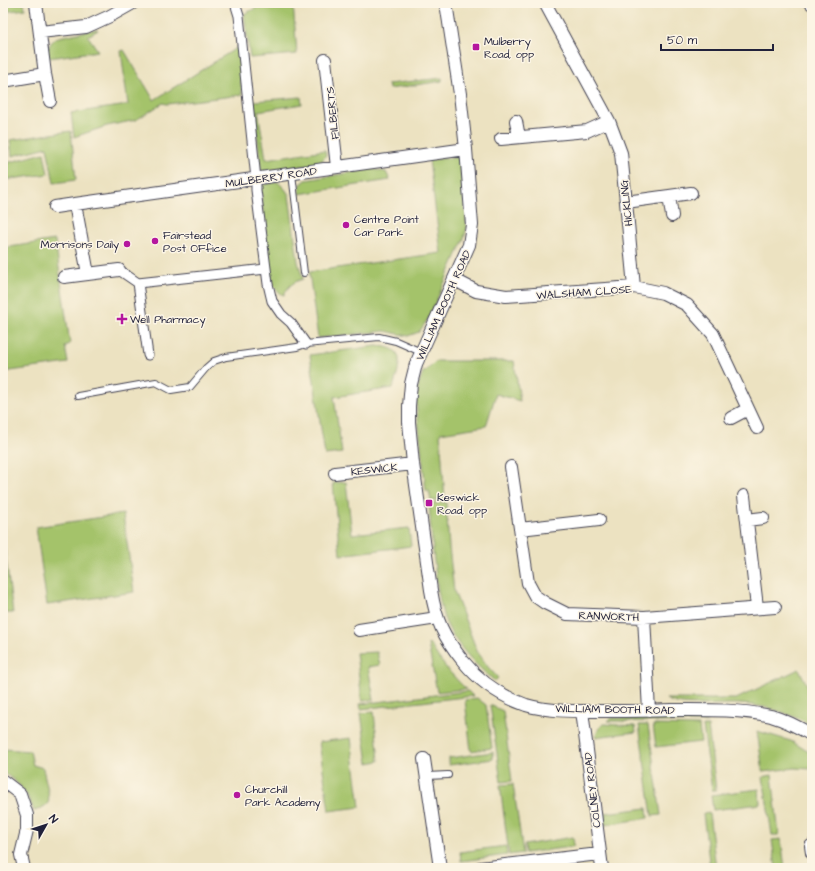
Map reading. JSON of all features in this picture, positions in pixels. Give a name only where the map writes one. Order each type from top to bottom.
[{"type":"street","points":[[36,3],[50,101]]},
{"type":"street","points":[[40,32],[86,26],[110,16],[133,3]]},
{"type":"street","points":[[235,3],[238,16],[256,190],[268,284],[272,301],[281,314],[291,323],[306,344]]},
{"type":"street","name":"WILLIAM BOOTH ROAD","points":[[446,3],[460,94],[472,212],[472,234],[455,280],[421,352],[411,384],[409,406],[413,464],[431,590],[441,630],[450,645],[475,675],[502,695],[528,705],[560,710],[582,711],[733,711],[772,716],[812,735]]},
{"type":"street","name":"HICKLING","points":[[545,3],[609,121],[621,153],[634,287]]},
{"type":"street","name":"FILBERTS","points":[[325,60],[337,167]]},
{"type":"street","points":[[3,81],[45,74]]},
{"type":"street","points":[[516,121],[519,137]]},
{"type":"street","points":[[501,139],[587,131],[609,121]]},
{"type":"street","name":"MULBERRY ROAD","points":[[55,208],[466,148]]},
{"type":"street","points":[[626,202],[691,193]]},
{"type":"street","points":[[669,196],[672,216]]},
{"type":"street","points":[[75,204],[88,274]]},
{"type":"street","points":[[64,278],[119,270],[138,283],[266,268]]},
{"type":"street","name":"WALSHAM CLOSE","points":[[455,280],[476,291],[506,296],[634,287],[663,293],[687,305],[713,334],[757,428]]},
{"type":"street","points":[[138,283],[148,355]]},
{"type":"street","points":[[731,418],[748,409]]},
{"type":"street","name":"KESWICK","points":[[335,473],[413,464]]},
{"type":"street","name":"RANWORTH","points":[[511,467],[528,583],[535,596],[544,603],[567,614],[644,617],[775,607]]},
{"type":"street","points":[[744,496],[757,608]]},
{"type":"street","points":[[747,520],[763,518]]},
{"type":"street","points":[[520,529],[599,520]]},
{"type":"street","points":[[644,617],[649,711]]},
{"type":"street","points":[[359,630],[437,618]]},
{"type":"street","name":"COLNEY ROAD","points":[[582,711],[599,854],[602,868]]},
{"type":"street","points":[[424,759],[440,868]]},
{"type":"street","points":[[3,781],[20,794],[27,816],[27,830],[22,856],[24,868]]},
{"type":"street","points":[[812,846],[812,853]]},
{"type":"street","points":[[480,868],[599,854]]},
{"type":"lane","points":[[292,174],[304,272]]},
{"type":"lane","points":[[78,396],[156,382],[171,390],[190,387],[214,361],[226,357],[297,348],[306,344],[379,337],[396,341],[421,352]]},
{"type":"lane","points":[[427,776],[448,774]]},
{"type":"green space","points":[[3,3],[24,3],[25,9],[3,12]]},
{"type":"green space","points":[[266,3],[293,3],[297,54],[250,58],[244,14]]},
{"type":"green space","points":[[98,30],[88,36],[98,51],[49,58],[48,48],[51,43],[59,37]]},
{"type":"green space","points":[[238,47],[242,95],[167,104],[163,103],[136,120],[107,126],[74,137],[71,113],[128,105],[121,51],[124,50],[154,100]]},
{"type":"green space","points":[[442,78],[442,81],[389,89],[388,84]]},
{"type":"green space","points":[[301,97],[302,104],[258,111],[266,159],[325,150],[326,155],[322,161],[317,164],[261,172],[254,101]]},
{"type":"green space","points":[[71,131],[76,180],[54,183],[47,147],[12,156],[10,140]]},
{"type":"green space","points":[[44,153],[48,174],[3,180],[3,164]]},
{"type":"green space","points":[[459,157],[467,228],[463,241],[428,319],[419,332],[408,336],[385,331],[318,338],[309,272],[441,253],[429,160]]},
{"type":"green space","points":[[372,169],[386,172],[390,180],[299,194],[300,185],[306,180]]},
{"type":"green space","points":[[278,182],[289,195],[298,262],[303,279],[291,285],[284,295],[279,293],[272,284],[260,185]]},
{"type":"green space","points":[[55,240],[70,344],[65,346],[68,363],[3,372],[3,248]]},
{"type":"green space","points":[[376,346],[386,347],[393,350],[397,354],[399,365],[393,388],[334,397],[342,453],[325,455],[310,355]]},
{"type":"green space","points":[[436,361],[514,361],[520,401],[496,394],[486,426],[440,433],[445,500],[431,501],[429,491],[426,491],[416,402],[419,383],[423,372]]},
{"type":"green space","points":[[346,482],[352,534],[409,528],[411,546],[340,555],[333,483]]},
{"type":"green space","points":[[446,502],[454,591],[477,651],[498,678],[495,681],[474,662],[455,640],[443,614],[439,598],[432,544],[429,504]]},
{"type":"green space","points":[[123,514],[134,592],[47,605],[36,527]]},
{"type":"green space","points":[[3,537],[13,613],[3,613]]},
{"type":"green space","points":[[428,644],[430,644],[446,668],[466,689],[437,692]]},
{"type":"green space","points":[[377,652],[380,665],[368,667],[374,700],[362,701],[356,653]]},
{"type":"green space","points":[[799,669],[812,695],[812,725],[786,713],[758,706],[739,704],[691,705],[673,702],[666,699],[736,699]]},
{"type":"green space","points":[[468,691],[473,696],[361,709],[360,704]]},
{"type":"green space","points":[[477,698],[486,705],[492,748],[471,751],[465,700]]},
{"type":"green space","points":[[490,705],[503,711],[512,781],[501,782]]},
{"type":"green space","points":[[374,712],[379,761],[368,763],[361,713]]},
{"type":"green space","points":[[707,717],[707,722],[608,721],[611,718]]},
{"type":"green space","points":[[604,724],[635,726],[636,732],[595,737],[599,728]]},
{"type":"green space","points":[[639,725],[648,725],[661,815],[652,816]]},
{"type":"green space","points":[[653,725],[699,726],[701,742],[656,747]]},
{"type":"green space","points":[[703,726],[708,726],[716,790],[712,790]]},
{"type":"green space","points":[[757,731],[791,741],[812,754],[812,769],[795,768],[763,772]]},
{"type":"green space","points":[[351,738],[360,807],[329,811],[319,742]]},
{"type":"green space","points":[[3,749],[30,751],[33,765],[43,768],[49,796],[48,803],[45,806],[34,811],[29,799],[18,784],[3,773]]},
{"type":"green space","points":[[493,752],[493,759],[449,765],[449,758]]},
{"type":"green space","points":[[772,775],[779,835],[772,835],[763,777]]},
{"type":"green space","points":[[513,784],[523,853],[509,855],[500,785]]},
{"type":"green space","points":[[759,789],[760,804],[713,810],[711,795]]},
{"type":"green space","points":[[647,808],[648,818],[605,825],[605,813]]},
{"type":"green space","points":[[709,813],[716,868],[710,868],[703,814]]},
{"type":"green space","points":[[573,837],[574,846],[571,847],[525,853],[524,845]]},
{"type":"green space","points":[[781,839],[785,868],[776,868],[772,840]]},
{"type":"green space","points":[[506,846],[507,855],[461,861],[460,852]]},
{"type":"place","name":"Mulberry Road, opp","points":[[476,47]]},
{"type":"place","name":"Centre Point Car Park","points":[[346,225]]},
{"type":"place","name":"Fairstead Post OFfice","points":[[155,241]]},
{"type":"place","name":"Morrisons Daily","points":[[127,244]]},
{"type":"place","name":"Well Pharmacy","points":[[122,319]]},
{"type":"place","name":"Keswick Road, opp","points":[[429,503]]},
{"type":"place","name":"Churchill Park Academy","points":[[237,795]]}]
